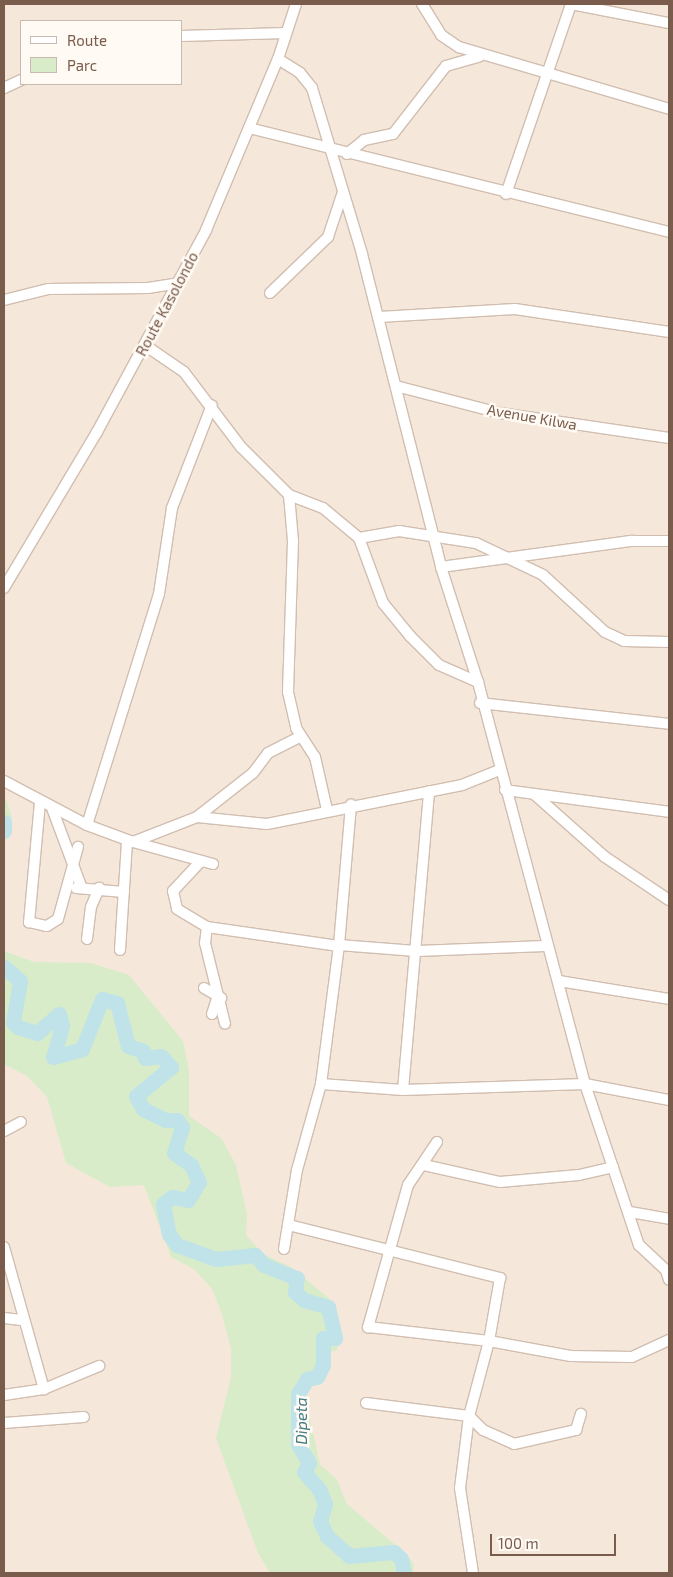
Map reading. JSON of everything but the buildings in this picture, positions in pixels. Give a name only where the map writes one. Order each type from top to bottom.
[{"type":"street","points":[[422,4],[441,35],[485,55],[669,109]]},
{"type":"street","points":[[506,194],[546,73],[572,4],[669,23]]},
{"type":"street","name":"Route Kasolondo","points":[[4,588],[146,346],[179,282],[278,59],[294,5]]},
{"type":"street","points":[[182,36],[286,33]]},
{"type":"street","points":[[346,154],[364,140],[393,134],[446,66],[485,55]]},
{"type":"street","points":[[278,59],[300,73],[312,88],[379,318],[441,567],[478,682],[480,703],[546,946],[559,981],[585,1084],[612,1167],[630,1212],[638,1245],[666,1270],[669,1280]]},
{"type":"street","points":[[4,88],[20,80]]},
{"type":"street","points":[[249,128],[506,194],[669,232]]},
{"type":"street","points":[[270,293],[328,237],[343,192]]},
{"type":"street","points":[[4,300],[48,288],[148,288],[179,282]]},
{"type":"street","points":[[379,318],[515,309],[669,332]]},
{"type":"street","points":[[146,346],[184,372],[212,405],[241,447],[289,495],[323,508],[358,538],[383,603],[439,665],[478,682]]},
{"type":"street","name":"Avenue Kilwa","points":[[396,386],[500,413],[669,438]]},
{"type":"street","points":[[87,825],[159,594],[172,508],[212,405]]},
{"type":"street","points":[[289,495],[293,541],[288,692],[301,736],[315,757],[327,810]]},
{"type":"street","points":[[358,538],[386,531],[476,543],[511,557],[543,575],[605,632],[624,641],[669,642]]},
{"type":"street","points":[[441,567],[632,540],[669,541]]},
{"type":"street","points":[[480,703],[669,724]]},
{"type":"street","points":[[130,842],[198,817],[253,773],[268,753],[301,736]]},
{"type":"street","points":[[198,817],[267,824],[351,805],[462,785],[499,770]]},
{"type":"street","points":[[4,781],[40,802],[87,825],[130,842],[212,864]]},
{"type":"street","points":[[505,790],[669,812]]},
{"type":"street","points":[[403,1090],[429,791]]},
{"type":"street","points":[[534,794],[605,857],[669,900]]},
{"type":"street","points":[[40,802],[29,922],[47,926],[58,919],[78,847]]},
{"type":"street","points":[[284,1248],[297,1170],[321,1084],[339,945],[351,805]]},
{"type":"street","points":[[52,808],[72,868],[81,886]]},
{"type":"street","points":[[120,950],[130,842]]},
{"type":"street","points":[[201,861],[173,890],[173,898],[177,909],[207,927],[339,945],[416,951],[546,946]]},
{"type":"street","points":[[66,892],[81,886],[124,892]]},
{"type":"street","points":[[86,939],[99,888]]},
{"type":"street","points":[[207,927],[206,943],[224,1024]]},
{"type":"street","points":[[559,981],[669,1000]]},
{"type":"street","points":[[204,988],[219,997]]},
{"type":"street","points":[[212,1014],[219,997]]},
{"type":"street","points":[[321,1084],[403,1090],[585,1084],[669,1100]]},
{"type":"street","points":[[4,1130],[21,1122]]},
{"type":"street","points":[[437,1142],[424,1164],[408,1185],[386,1250],[368,1327],[490,1341],[570,1356],[632,1357],[669,1340]]},
{"type":"street","points":[[424,1164],[500,1182],[579,1175],[612,1167]]},
{"type":"street","points":[[630,1212],[669,1219]]},
{"type":"street","points":[[289,1225],[500,1278],[490,1341],[469,1416],[460,1488],[473,1573]]},
{"type":"street","points":[[4,1247],[15,1277],[21,1320],[44,1389]]},
{"type":"street","points":[[4,1318],[21,1320]]},
{"type":"street","points":[[4,1395],[44,1389],[99,1366]]},
{"type":"street","points":[[366,1403],[469,1416],[483,1430],[514,1444],[576,1430],[581,1414]]},
{"type":"street","points":[[4,1423],[84,1417]]},
{"type":"shaded area","points":[[4,4],[669,4],[669,1573],[4,1573]]},
{"type":"green space","points":[[4,794],[12,817],[4,847]]},
{"type":"green space","points":[[4,951],[34,962],[91,963],[129,975],[183,1041],[189,1070],[189,1116],[221,1138],[236,1165],[247,1214],[246,1235],[263,1254],[291,1267],[331,1300],[341,1328],[337,1350],[329,1352],[328,1370],[304,1393],[320,1464],[337,1480],[347,1504],[406,1554],[414,1564],[413,1573],[270,1573],[258,1553],[216,1438],[231,1377],[231,1349],[221,1311],[212,1289],[194,1269],[171,1257],[144,1185],[110,1187],[66,1163],[47,1097],[27,1076],[4,1064]]},
{"type":"waterway","name":"Dipeta","points":[[4,822],[4,831]]},
{"type":"waterway","name":"Dipeta","points":[[4,967],[20,981],[13,1022],[18,1027],[37,1033],[59,1014],[62,1026],[53,1057],[82,1049],[102,999],[117,1003],[128,1046],[143,1051],[145,1058],[161,1056],[171,1067],[136,1096],[143,1109],[166,1120],[177,1120],[182,1127],[174,1153],[191,1165],[199,1182],[188,1200],[172,1197],[163,1204],[169,1234],[177,1245],[216,1259],[255,1255],[264,1265],[297,1278],[295,1292],[304,1300],[328,1307],[335,1338],[323,1338],[323,1365],[317,1377],[307,1379],[298,1394],[298,1444],[309,1463],[304,1472],[319,1489],[325,1504],[320,1521],[327,1536],[349,1556],[394,1552],[401,1559],[404,1573]]}]
